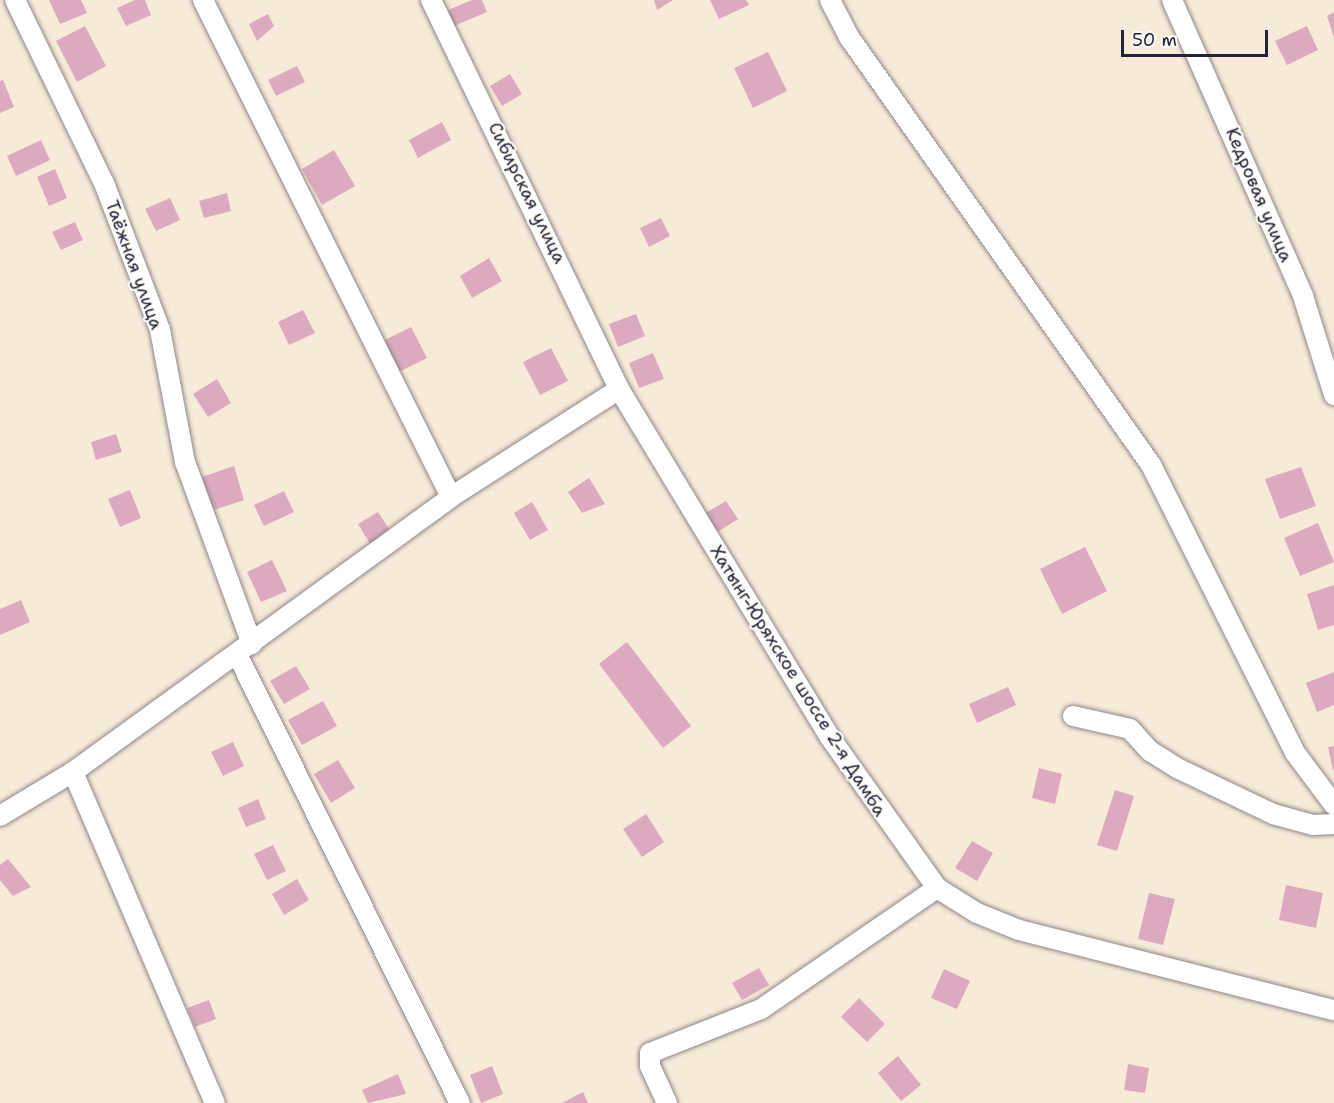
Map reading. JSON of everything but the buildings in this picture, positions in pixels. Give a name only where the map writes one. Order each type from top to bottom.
[{"type":"street","name":"Таёжная улица","points":[[15,0],[104,183],[160,330],[185,462],[245,650],[460,1103]]},
{"type":"street","points":[[203,0],[451,497]]},
{"type":"street","name":"Сибирская улица","points":[[431,0],[619,389]]},
{"type":"street","points":[[830,0],[849,37],[1150,465],[1296,754],[1334,805]]},
{"type":"street","name":"Кедровая улица","points":[[1172,0],[1303,296],[1334,395]]},
{"type":"street","points":[[0,816],[73,772],[245,650],[451,497],[619,389]]},
{"type":"street","name":"Хатынг-Юряхское шоссе 2-я Дамба","points":[[619,389],[829,736],[937,888],[977,913],[1019,930],[1334,1010]]},
{"type":"street","points":[[1073,716],[1130,729],[1149,751],[1177,768],[1273,814],[1313,825],[1334,824]]},
{"type":"street","points":[[73,772],[215,1103]]},
{"type":"street","points":[[667,1103],[650,1066],[650,1053],[761,1009],[937,888]]}]
